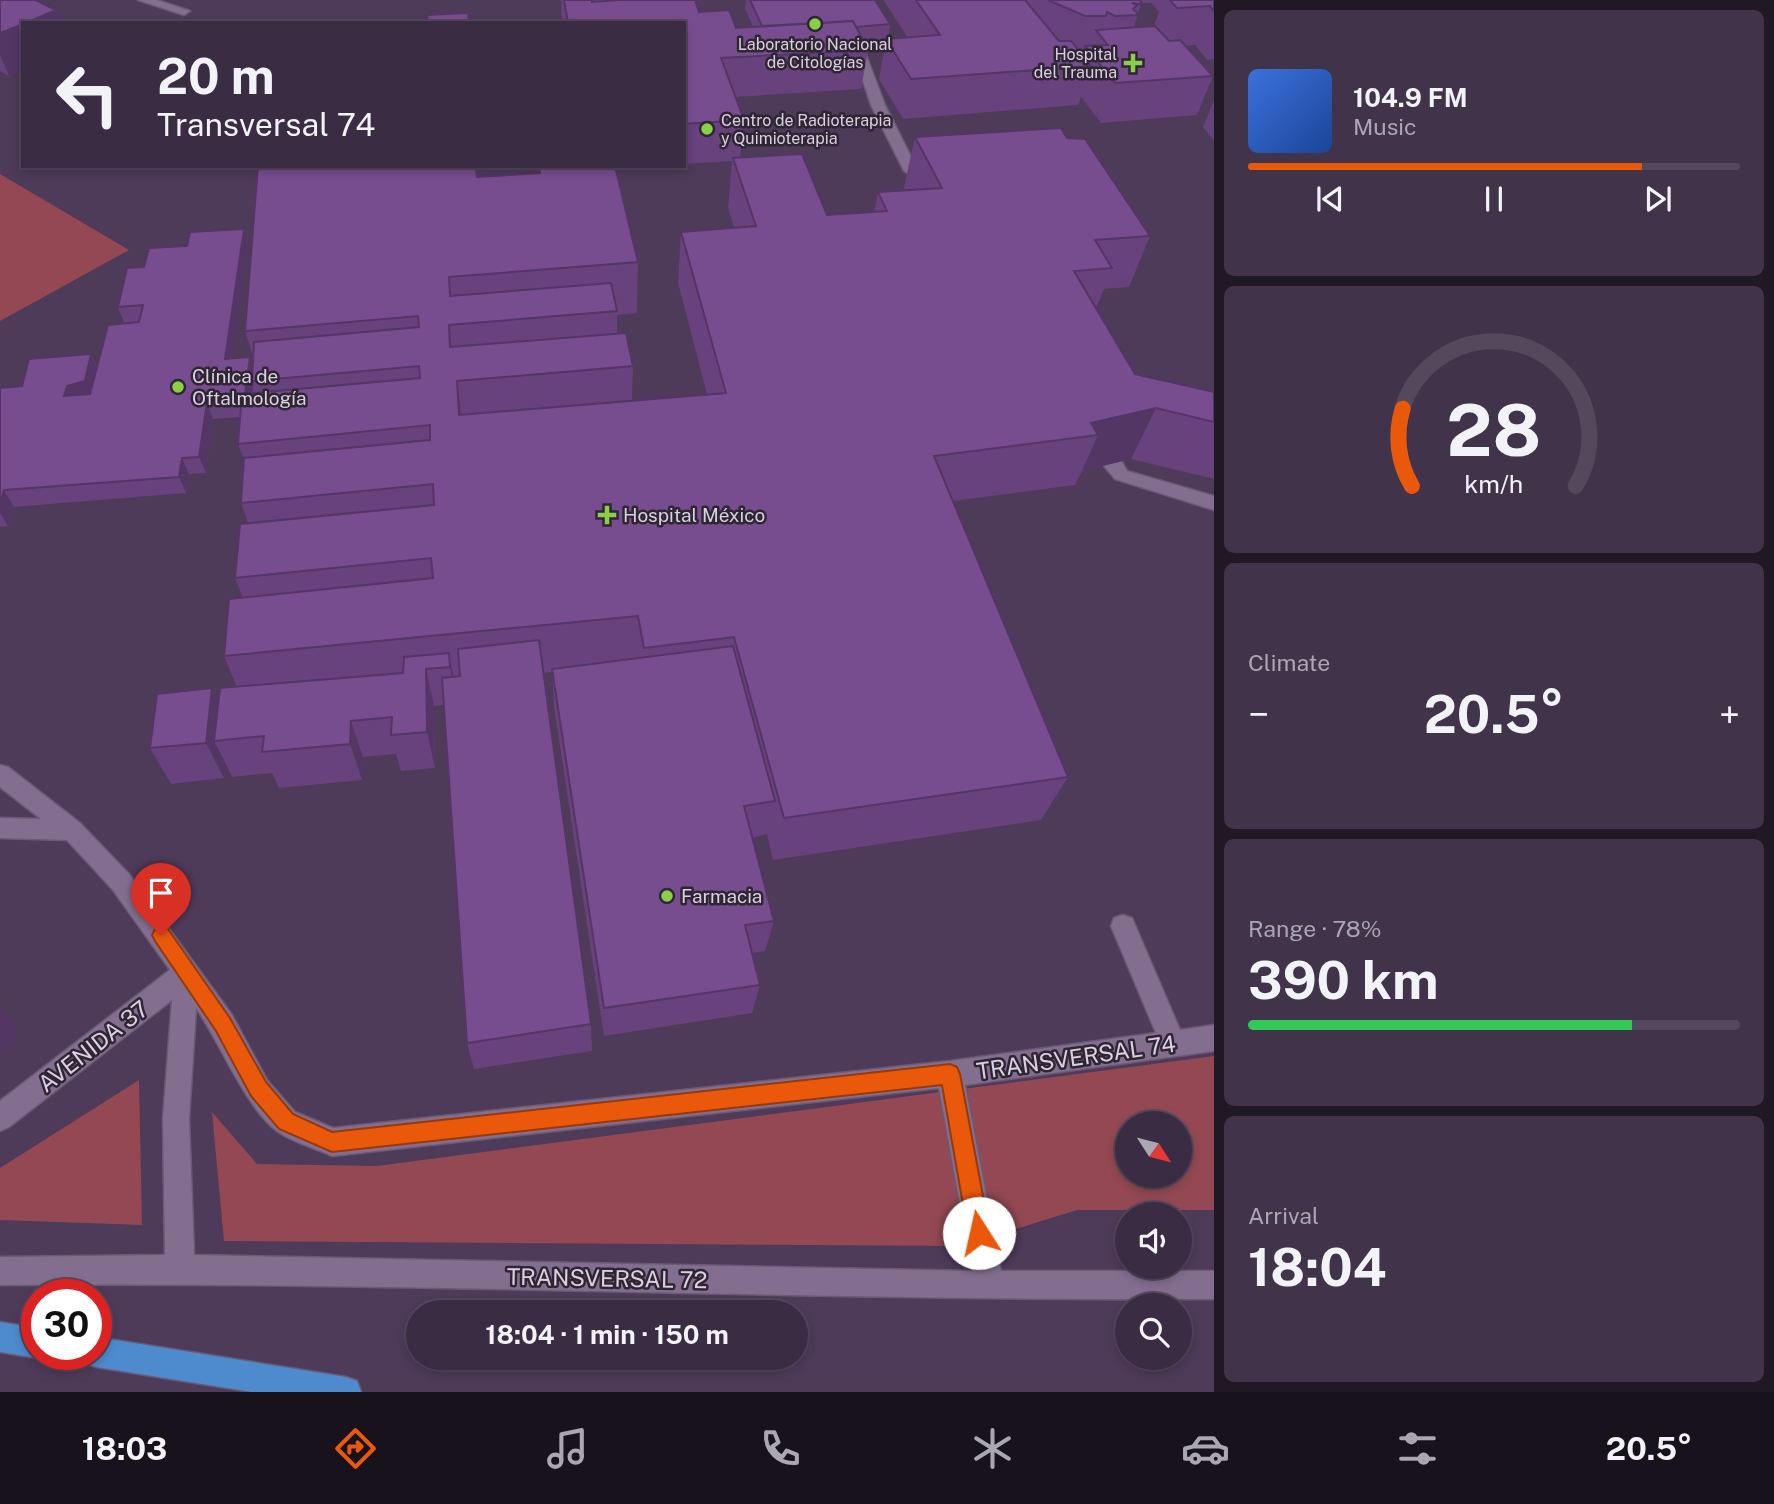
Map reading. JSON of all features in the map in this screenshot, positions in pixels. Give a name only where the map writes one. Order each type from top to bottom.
[{"type":"highway","points":[[0,1337],[21,1340]]},
{"type":"highway","points":[[112,1355],[346,1392]]},
{"type":"street","points":[[144,0],[184,10]]},
{"type":"street","points":[[828,53],[854,52],[860,55],[878,105],[911,171]]},
{"type":"street","points":[[1112,427],[1104,446],[1113,466],[1121,475],[1214,503]]},
{"type":"street","name":"TRANSVERSAL 74","points":[[0,774],[72,830],[121,882],[223,1024],[258,1089],[286,1121],[332,1142],[950,1074],[1214,1038]]},
{"type":"street","points":[[0,828],[72,830]]},
{"type":"street","points":[[1123,926],[1173,1044]]},
{"type":"street","points":[[180,1269],[176,1119],[186,973]]},
{"type":"street","name":"AVENIDA 37","points":[[0,1118],[186,973]]},
{"type":"street","points":[[950,1074],[989,1286]]},
{"type":"street","name":"TRANSVERSAL 72","points":[[0,1271],[180,1269],[989,1286],[1214,1285]]},
{"type":"shaded area","points":[[0,174],[129,250],[0,321]]},
{"type":"shaded area","points":[[1214,1056],[1214,1210],[1192,1210],[1192,1202],[1115,1202],[1115,1210],[1077,1210],[961,1246],[224,1241],[212,1112],[257,1164],[377,1166]]},
{"type":"shaded area","points":[[139,1080],[142,1225],[0,1220],[0,1168]]},
{"type":"building","points":[[0,0],[35,0],[56,10],[31,21],[21,21],[21,25],[0,33]]},
{"type":"building","points":[[564,0],[695,0],[699,12],[729,10],[736,28],[853,21],[868,50],[721,58],[744,120],[686,124],[686,21],[568,21]]},
{"type":"building","points":[[750,0],[875,0],[890,24],[856,27],[853,21],[762,26]]},
{"type":"building","points":[[916,0],[1025,0],[1059,41],[1071,41],[1091,66],[911,79],[886,39],[940,35]]},
{"type":"building","points":[[1048,0],[1140,0],[1142,4],[1132,3],[1137,5],[1133,9],[1139,15],[1115,16],[1107,12],[1106,16],[1085,16]]},
{"type":"building","points":[[1170,0],[1214,0],[1214,11],[1210,6],[1177,8]]},
{"type":"building","points":[[468,13],[469,21],[428,21],[427,15]]},
{"type":"building","points":[[1155,26],[1169,41],[1180,40],[1213,76],[1115,83],[1085,46],[1108,45],[1096,30]]},
{"type":"building","points":[[1061,128],[1067,138],[1085,139],[1150,236],[1095,240],[1112,268],[1074,271],[1135,374],[1214,392],[1214,422],[1156,408],[1091,423],[1098,435],[934,456],[1068,777],[784,818],[734,637],[644,648],[638,616],[224,656],[229,599],[433,578],[431,558],[235,578],[240,524],[434,505],[433,484],[241,503],[244,458],[430,440],[430,425],[238,444],[242,394],[420,378],[419,366],[252,381],[254,342],[419,327],[418,316],[245,331],[258,168],[476,168],[477,177],[540,173],[539,168],[615,168],[638,262],[449,277],[450,296],[611,283],[617,311],[449,325],[450,347],[626,333],[633,366],[457,381],[459,415],[726,393],[681,232],[756,226],[733,158],[802,154],[827,215],[887,211],[878,192],[942,188],[915,137]]},
{"type":"building","name":"Clínica de Oftalmología","points":[[244,229],[225,359],[250,357],[245,394],[242,394],[242,400],[207,402],[199,457],[182,458],[179,477],[4,490],[0,505],[0,388],[22,386],[29,359],[91,354],[85,381],[67,386],[64,396],[90,394],[108,325],[139,322],[143,305],[118,307],[127,268],[144,267],[149,248],[187,246],[190,232]]},
{"type":"building","points":[[539,640],[591,1024],[467,1043],[442,678],[460,676],[458,649]]},
{"type":"building","name":"Farmacia","points":[[733,646],[775,801],[744,806],[774,921],[745,925],[760,985],[604,1008],[552,669]]},
{"type":"building","points":[[449,653],[450,667],[426,669],[427,732],[391,735],[392,717],[351,721],[350,744],[262,752],[264,736],[214,741],[220,688],[403,673],[404,657]]},
{"type":"building","points":[[212,688],[206,743],[150,748],[157,694]]},
{"type":"place","name":"Laboratorio Nacional de Citologías","points":[[815,24]]},
{"type":"place","name":"Hospital del Trauma","points":[[1133,63]]},
{"type":"place","name":"Centro de Radioterapia y Quimioterapia","points":[[707,129]]},
{"type":"place","name":"Clínica de Oftalmología","points":[[178,387]]},
{"type":"place","name":"Hospital México","points":[[607,515]]},
{"type":"place","name":"Farmacia","points":[[667,896]]},
{"type":"route","points":[[161,935],[223,1024],[258,1089],[286,1121],[332,1142],[950,1074],[979,1233]]}]
